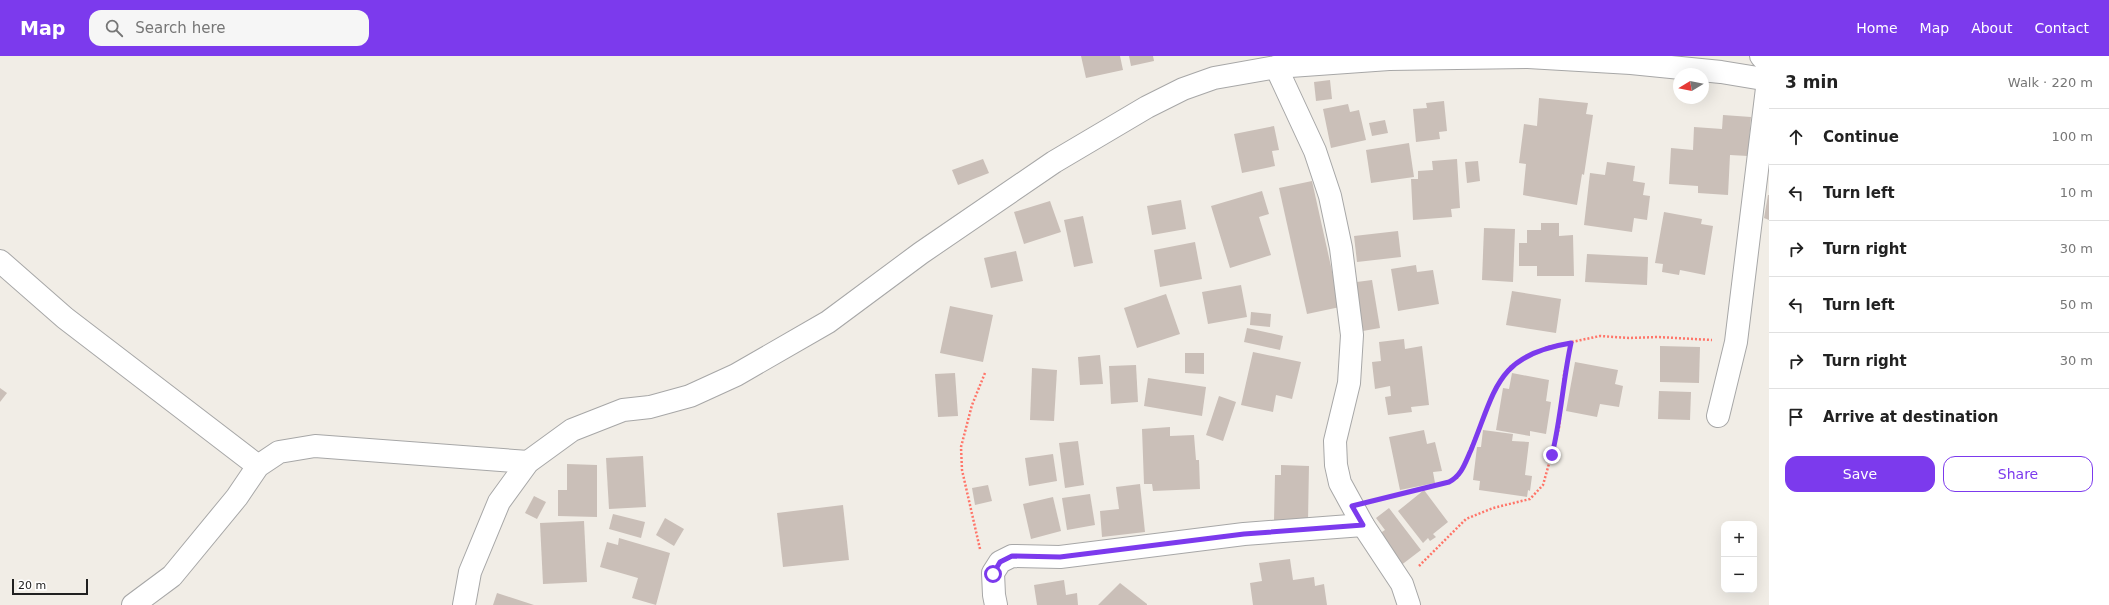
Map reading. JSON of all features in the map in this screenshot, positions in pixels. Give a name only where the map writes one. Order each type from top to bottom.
[{"type":"street","points":[[1761,56],[1769,66]]},
{"type":"street","points":[[464,605],[470,572],[499,502],[528,462],[572,430],[623,410],[650,408],[690,396],[736,374],[828,322],[921,253],[1054,162],[1147,107],[1183,89],[1214,78],[1276,67],[1390,59],[1528,57],[1631,63],[1721,72],[1769,80],[1736,342],[1718,416]]},
{"type":"street","points":[[1276,67],[1314,151],[1330,196],[1341,248],[1352,335],[1352,358],[1349,383],[1335,441],[1336,465],[1340,484],[1363,525],[1402,584],[1409,605]]},
{"type":"street","points":[[0,261],[65,318],[258,466]]},
{"type":"street","points":[[133,605],[172,576],[258,466],[279,452],[315,446],[528,462]]},
{"type":"street","points":[[996,605],[993,574],[1000,562],[1012,556],[1060,557],[1244,534],[1363,525]]},
{"type":"path","points":[[1352,506],[1449,482],[1457,478],[1470,452],[1495,388],[1506,372],[1511,366],[1548,347],[1600,336],[1629,338],[1702,338],[1736,342]]},
{"type":"path","points":[[1402,584],[1466,520],[1493,508],[1530,499],[1543,485],[1558,428],[1564,375],[1571,343]]},
{"type":"path","points":[[985,373],[972,405],[961,447],[962,470],[978,544],[984,559],[993,574]]},
{"type":"building","points":[[1081,56],[1120,56],[1123,70],[1086,78]]},
{"type":"building","points":[[1129,56],[1153,56],[1154,61],[1131,66]]},
{"type":"building","points":[[1330,80],[1332,99],[1316,101],[1314,82]]},
{"type":"building","points":[[1539,98],[1588,103],[1586,114],[1593,115],[1584,175],[1582,174],[1577,205],[1523,195],[1526,164],[1519,163],[1524,124],[1537,126]]},
{"type":"building","points":[[1444,101],[1447,131],[1439,132],[1440,139],[1416,142],[1413,109],[1427,108],[1426,103]]},
{"type":"building","points":[[1348,104],[1350,112],[1359,110],[1366,140],[1331,148],[1323,109]]},
{"type":"building","points":[[1723,115],[1751,117],[1748,156],[1730,155],[1728,195],[1698,193],[1698,186],[1669,184],[1671,148],[1693,150],[1694,127],[1722,129]]},
{"type":"building","points":[[1385,120],[1388,133],[1372,136],[1369,123]]},
{"type":"building","points":[[1274,126],[1279,150],[1272,151],[1275,166],[1242,173],[1234,134]]},
{"type":"building","points":[[1409,143],[1414,177],[1371,183],[1366,150]]},
{"type":"building","points":[[983,159],[989,173],[958,185],[952,170]]},
{"type":"building","points":[[1457,159],[1460,208],[1451,209],[1452,217],[1413,220],[1411,179],[1418,179],[1418,171],[1433,170],[1432,161]]},
{"type":"building","points":[[1478,161],[1480,181],[1467,183],[1465,162]]},
{"type":"building","points":[[1607,162],[1635,166],[1633,181],[1645,183],[1643,195],[1650,196],[1647,220],[1634,218],[1632,232],[1584,225],[1590,173],[1605,175]]},
{"type":"building","points":[[1312,181],[1340,307],[1307,314],[1279,188]]},
{"type":"building","points":[[1262,191],[1269,214],[1259,217],[1271,255],[1230,268],[1211,206]]},
{"type":"building","points":[[1769,195],[1769,220],[1764,218]]},
{"type":"building","points":[[1181,200],[1186,229],[1152,235],[1147,206]]},
{"type":"building","points":[[1050,201],[1061,232],[1024,244],[1014,212]]},
{"type":"building","points":[[1664,212],[1702,219],[1701,224],[1713,226],[1705,275],[1680,270],[1679,275],[1662,272],[1663,264],[1655,263]]},
{"type":"building","points":[[1083,216],[1093,263],[1074,267],[1064,220]]},
{"type":"building","points":[[1541,223],[1559,223],[1559,236],[1573,235],[1574,276],[1537,276],[1537,266],[1519,266],[1519,243],[1527,243],[1527,230],[1541,230]]},
{"type":"building","points":[[1484,228],[1515,229],[1513,282],[1482,280]]},
{"type":"building","points":[[1398,231],[1401,257],[1357,262],[1354,236]]},
{"type":"building","points":[[1195,242],[1202,279],[1160,287],[1154,250]]},
{"type":"building","points":[[1016,251],[1023,281],[991,288],[984,258]]},
{"type":"building","points":[[1587,254],[1648,257],[1647,285],[1585,282]]},
{"type":"building","points":[[1416,265],[1417,272],[1433,270],[1439,304],[1398,311],[1391,269]]},
{"type":"building","points":[[1372,280],[1380,328],[1357,332],[1349,283]]},
{"type":"building","points":[[1241,285],[1247,317],[1208,324],[1202,292]]},
{"type":"building","points":[[1512,291],[1561,299],[1556,333],[1506,325]]},
{"type":"building","points":[[1166,294],[1180,334],[1137,348],[1124,308]]},
{"type":"building","points":[[950,306],[993,315],[983,362],[940,353]]},
{"type":"building","points":[[1251,312],[1271,314],[1270,327],[1250,325]]},
{"type":"building","points":[[1247,328],[1283,336],[1280,350],[1244,342]]},
{"type":"building","points":[[1404,339],[1405,349],[1422,346],[1429,405],[1411,407],[1412,412],[1388,415],[1385,397],[1391,396],[1390,386],[1375,389],[1372,362],[1381,361],[1379,342]]},
{"type":"building","points":[[1660,346],[1700,347],[1699,383],[1660,382]]},
{"type":"building","points":[[1253,352],[1301,362],[1292,399],[1276,395],[1273,412],[1241,405]]},
{"type":"building","points":[[1185,353],[1204,353],[1204,374],[1185,373]]},
{"type":"building","points":[[1100,355],[1103,384],[1080,385],[1078,357]]},
{"type":"building","points":[[1575,362],[1618,370],[1615,384],[1623,386],[1619,407],[1600,404],[1597,417],[1566,411]]},
{"type":"building","points":[[1136,365],[1138,402],[1111,404],[1109,366]]},
{"type":"building","points":[[1032,368],[1057,370],[1054,421],[1030,420]]},
{"type":"building","points":[[955,373],[958,416],[938,417],[935,374]]},
{"type":"building","points":[[1512,373],[1549,380],[1546,401],[1551,402],[1546,434],[1530,431],[1530,436],[1496,430],[1503,388],[1509,389]]},
{"type":"building","points":[[1148,378],[1206,387],[1202,416],[1144,406]]},
{"type":"building","points":[[0,388],[7,393],[0,402]]},
{"type":"building","points":[[1659,391],[1691,392],[1690,420],[1658,419]]},
{"type":"building","points":[[1219,396],[1236,402],[1223,441],[1206,435]]},
{"type":"building","points":[[1170,427],[1170,436],[1194,435],[1196,460],[1199,460],[1200,489],[1153,491],[1152,484],[1144,484],[1142,429]]},
{"type":"building","points":[[1424,430],[1427,444],[1435,442],[1442,471],[1433,472],[1435,483],[1400,490],[1389,437]]},
{"type":"building","points":[[1483,430],[1513,434],[1512,441],[1529,442],[1525,475],[1532,476],[1530,491],[1528,490],[1527,497],[1479,490],[1480,481],[1473,480],[1477,447],[1481,447]]},
{"type":"building","points":[[1078,441],[1084,485],[1065,488],[1059,443]]},
{"type":"building","points":[[1053,454],[1057,481],[1029,486],[1025,458]]},
{"type":"building","points":[[643,456],[646,507],[609,509],[606,458]]},
{"type":"building","points":[[567,464],[597,465],[597,517],[558,516],[558,490],[567,490]]},
{"type":"building","points":[[1281,465],[1309,466],[1308,521],[1274,521],[1275,475],[1281,475]]},
{"type":"building","points":[[1140,484],[1145,532],[1102,537],[1100,511],[1119,509],[1116,487]]},
{"type":"building","points":[[988,485],[992,501],[975,505],[972,488]]},
{"type":"building","points":[[1424,490],[1448,522],[1433,534],[1436,537],[1430,541],[1428,538],[1423,543],[1398,511]]},
{"type":"building","points":[[1090,494],[1095,525],[1067,530],[1062,498]]},
{"type":"building","points":[[534,496],[546,502],[537,519],[525,513]]},
{"type":"building","points":[[1053,497],[1061,531],[1031,539],[1023,504]]},
{"type":"building","points":[[843,505],[849,560],[783,567],[777,513]]},
{"type":"building","points":[[1389,508],[1421,550],[1400,566],[1377,535],[1385,530],[1376,518]]},
{"type":"building","points":[[613,514],[645,522],[641,538],[609,529]]},
{"type":"building","points":[[665,518],[684,529],[674,546],[656,535]]},
{"type":"building","points":[[584,521],[587,582],[543,584],[540,523]]},
{"type":"building","points":[[619,538],[670,553],[656,605],[632,598],[638,578],[600,567],[607,542],[618,545]]},
{"type":"building","points":[[1290,559],[1293,580],[1314,577],[1315,586],[1324,584],[1327,605],[1253,605],[1250,583],[1262,581],[1259,563]]},
{"type":"building","points":[[1064,580],[1066,595],[1077,593],[1078,605],[1037,605],[1034,585]]},
{"type":"building","points":[[1120,583],[1147,604],[1147,605],[1098,605]]},
{"type":"building","points":[[497,593],[534,605],[493,605]]},
{"type":"route","points":[[993,574],[1000,562],[1012,556],[1060,557],[1244,534],[1363,525],[1352,506],[1449,482],[1457,478],[1470,452],[1495,388],[1511,366],[1548,347],[1571,343],[1564,375],[1558,428],[1552,455]]}]
